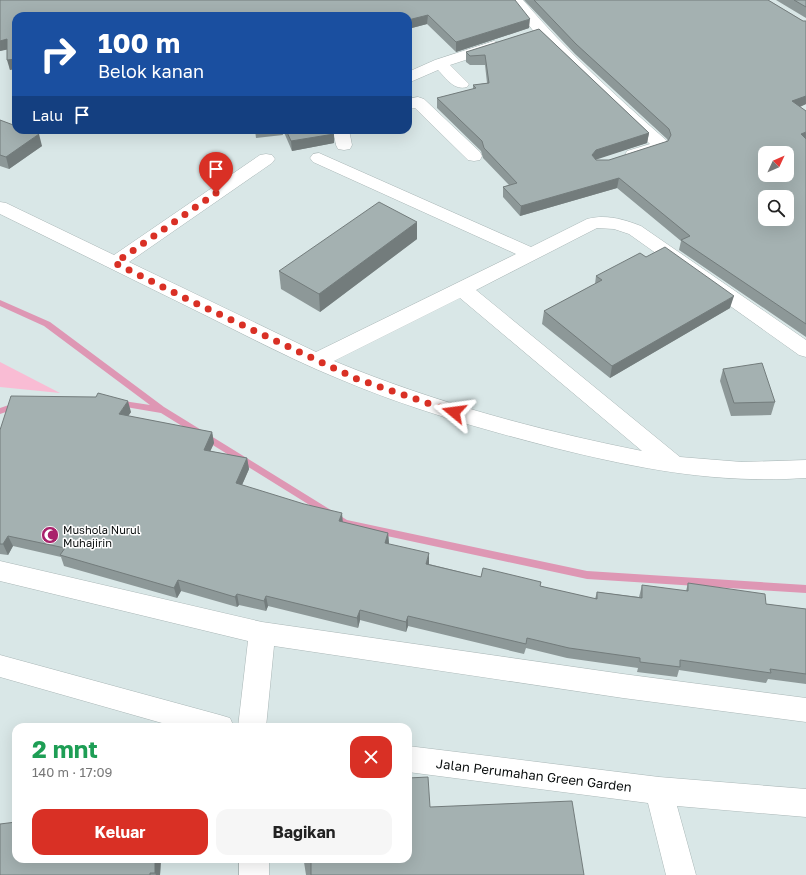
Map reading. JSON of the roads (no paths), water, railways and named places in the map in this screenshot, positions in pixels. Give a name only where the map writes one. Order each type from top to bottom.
[{"type":"street","points":[[515,0],[534,33],[576,64],[604,93],[660,144],[659,146],[616,160]]},
{"type":"street","points":[[412,76],[440,63],[505,42]]},
{"type":"street","points":[[440,63],[461,84]]},
{"type":"street","points":[[412,103],[418,102],[474,156]]},
{"type":"street","points":[[319,158],[531,254]]},
{"type":"street","points":[[115,263],[266,159]]},
{"type":"street","points":[[0,207],[316,361],[357,379],[440,408],[598,451],[676,466],[785,471],[806,469]]},
{"type":"street","points":[[316,361],[593,223],[606,221],[635,230],[806,350]]},
{"type":"street","points":[[462,289],[676,466]]},
{"type":"street","points":[[0,571],[262,633],[623,686],[806,710]]},
{"type":"street","points":[[252,723],[262,633]]},
{"type":"street","points":[[0,666],[206,723]]},
{"type":"street","name":"Jalan Perumahan Green Garden","points":[[412,760],[659,791],[806,803]]},
{"type":"street","points":[[659,791],[681,875]]},
{"type":"street","points":[[254,863],[254,875]]},
{"type":"waterway","points":[[0,303],[47,324],[160,408]]},
{"type":"waterway","points":[[117,403],[163,410],[345,523],[587,575],[806,589]]},
{"type":"waterway","points":[[0,411],[18,405]]},
{"type":"place","name":"Mushola Nurul Muhajirin","points":[[50,535]]}]
